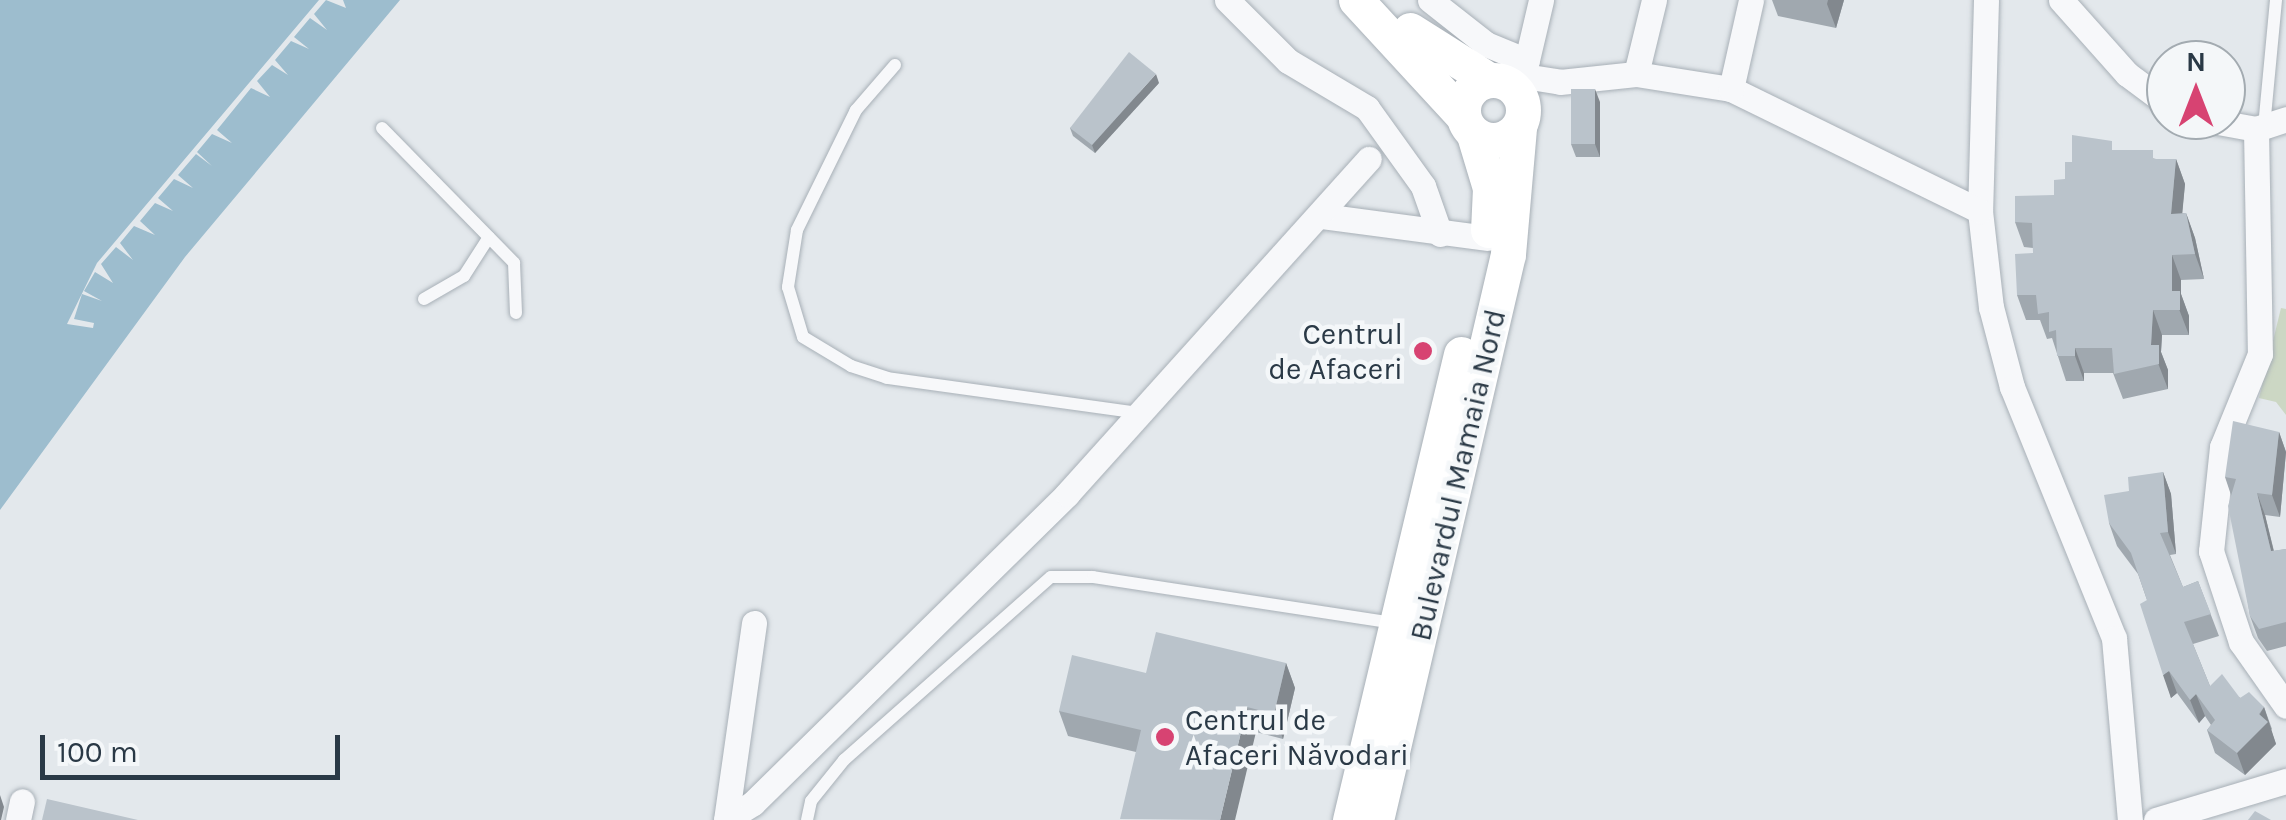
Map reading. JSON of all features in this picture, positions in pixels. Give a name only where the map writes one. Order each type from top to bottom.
[{"type":"main road","name":"Bulevardul Mamaia Nord","points":[[1350,820],[1487,238],[1490,188],[1469,126],[1356,0]]},
{"type":"main road","points":[[1370,0],[1514,76],[1524,108],[1519,126],[1494,141],[1469,126],[1471,89],[1514,76]]},
{"type":"main road","name":"Bulevardul Mamaia Nord","points":[[1376,820],[1508,254],[1519,126]]},
{"type":"street","points":[[1227,0],[1288,60],[1367,108],[1423,186],[1440,234]]},
{"type":"street","points":[[1430,0],[1486,44],[1514,76],[1560,82],[1636,74],[1731,88],[1980,211]]},
{"type":"street","points":[[1514,76],[1540,0]]},
{"type":"street","points":[[1636,74],[1654,0]]},
{"type":"street","points":[[1731,88],[1751,0]]},
{"type":"street","points":[[1986,0],[1980,211],[2001,352],[2114,638],[2130,820]]},
{"type":"street","points":[[2061,0],[2127,74],[2146,88]]},
{"type":"street","points":[[2269,125],[2260,354],[2222,448],[2211,551],[2241,642],[2286,706]]},
{"type":"street","points":[[754,624],[726,820],[819,739],[1140,414],[1322,216],[1369,159]]},
{"type":"street","points":[[1322,216],[1487,238]]},
{"type":"street","points":[[2156,820],[2286,781]]},
{"type":"lane","points":[[2269,125],[2276,0]]},
{"type":"lane","points":[[896,64],[848,123],[797,230],[788,287],[803,337],[851,366],[887,378],[1140,414]]},
{"type":"lane","points":[[382,128],[514,263],[516,313]]},
{"type":"lane","points":[[424,299],[464,276],[489,238]]},
{"type":"lane","points":[[808,820],[811,801],[844,760],[1051,577],[1093,577],[1394,623]]},
{"type":"green space","points":[[2281,308],[2286,309],[2286,415],[2276,402],[2259,398]]},
{"type":"water","points":[[0,0],[319,0],[97,263],[67,324],[93,328],[94,323],[74,319],[82,294],[102,301],[84,291],[95,272],[113,283],[101,264],[116,247],[133,260],[120,243],[134,226],[155,235],[140,221],[155,203],[173,211],[158,198],[174,179],[193,188],[178,175],[196,154],[212,166],[197,152],[212,134],[232,143],[217,130],[251,88],[270,97],[257,81],[272,65],[288,75],[275,60],[291,41],[309,49],[294,37],[310,18],[327,30],[314,14],[326,0],[346,8],[343,0],[400,0],[185,257],[0,510]]},
{"type":"building","points":[[1129,52],[1156,74],[1092,145],[1070,128]]},
{"type":"building","points":[[1571,89],[1595,89],[1595,144],[1571,144]]},
{"type":"building","points":[[2072,135],[2112,141],[2112,150],[2153,150],[2153,159],[2176,159],[2171,214],[2186,213],[2195,254],[2172,255],[2172,291],[2180,291],[2180,310],[2153,310],[2151,345],[2159,345],[2159,364],[2114,374],[2112,348],[2075,348],[2075,356],[2057,356],[2056,330],[2049,332],[2049,312],[2038,314],[2036,295],[2017,295],[2015,254],[2033,253],[2032,223],[2015,222],[2015,196],[2054,195],[2054,180],[2065,179],[2065,162],[2072,162]]},
{"type":"building","points":[[2233,421],[2279,432],[2272,495],[2257,493],[2271,551],[2286,549],[2286,622],[2259,629],[2250,616],[2228,506],[2236,479],[2225,477]]},
{"type":"building","points":[[2163,472],[2168,532],[2160,533],[2183,587],[2198,581],[2211,614],[2184,622],[2210,686],[2222,674],[2240,698],[2249,692],[2264,707],[2259,714],[2268,722],[2237,753],[2207,730],[2215,720],[2196,694],[2190,700],[2169,671],[2163,675],[2140,604],[2147,600],[2131,553],[2109,523],[2104,495],[2129,491],[2128,477]]},
{"type":"building","name":"Centrul de Afaceri Năvodari","points":[[1156,632],[1286,663],[1274,714],[1247,707],[1220,820],[1120,819],[1141,730],[1059,711],[1072,655],[1146,673]]},
{"type":"building","points":[[47,799],[138,820],[42,820]]},
{"type":"building","points":[[2255,811],[2271,820],[2248,820]]},
{"type":"place","name":"Centrul de Afaceri","points":[[1423,351]]},
{"type":"place","name":"Centrul de Afaceri Năvodari","points":[[1165,737]]}]
